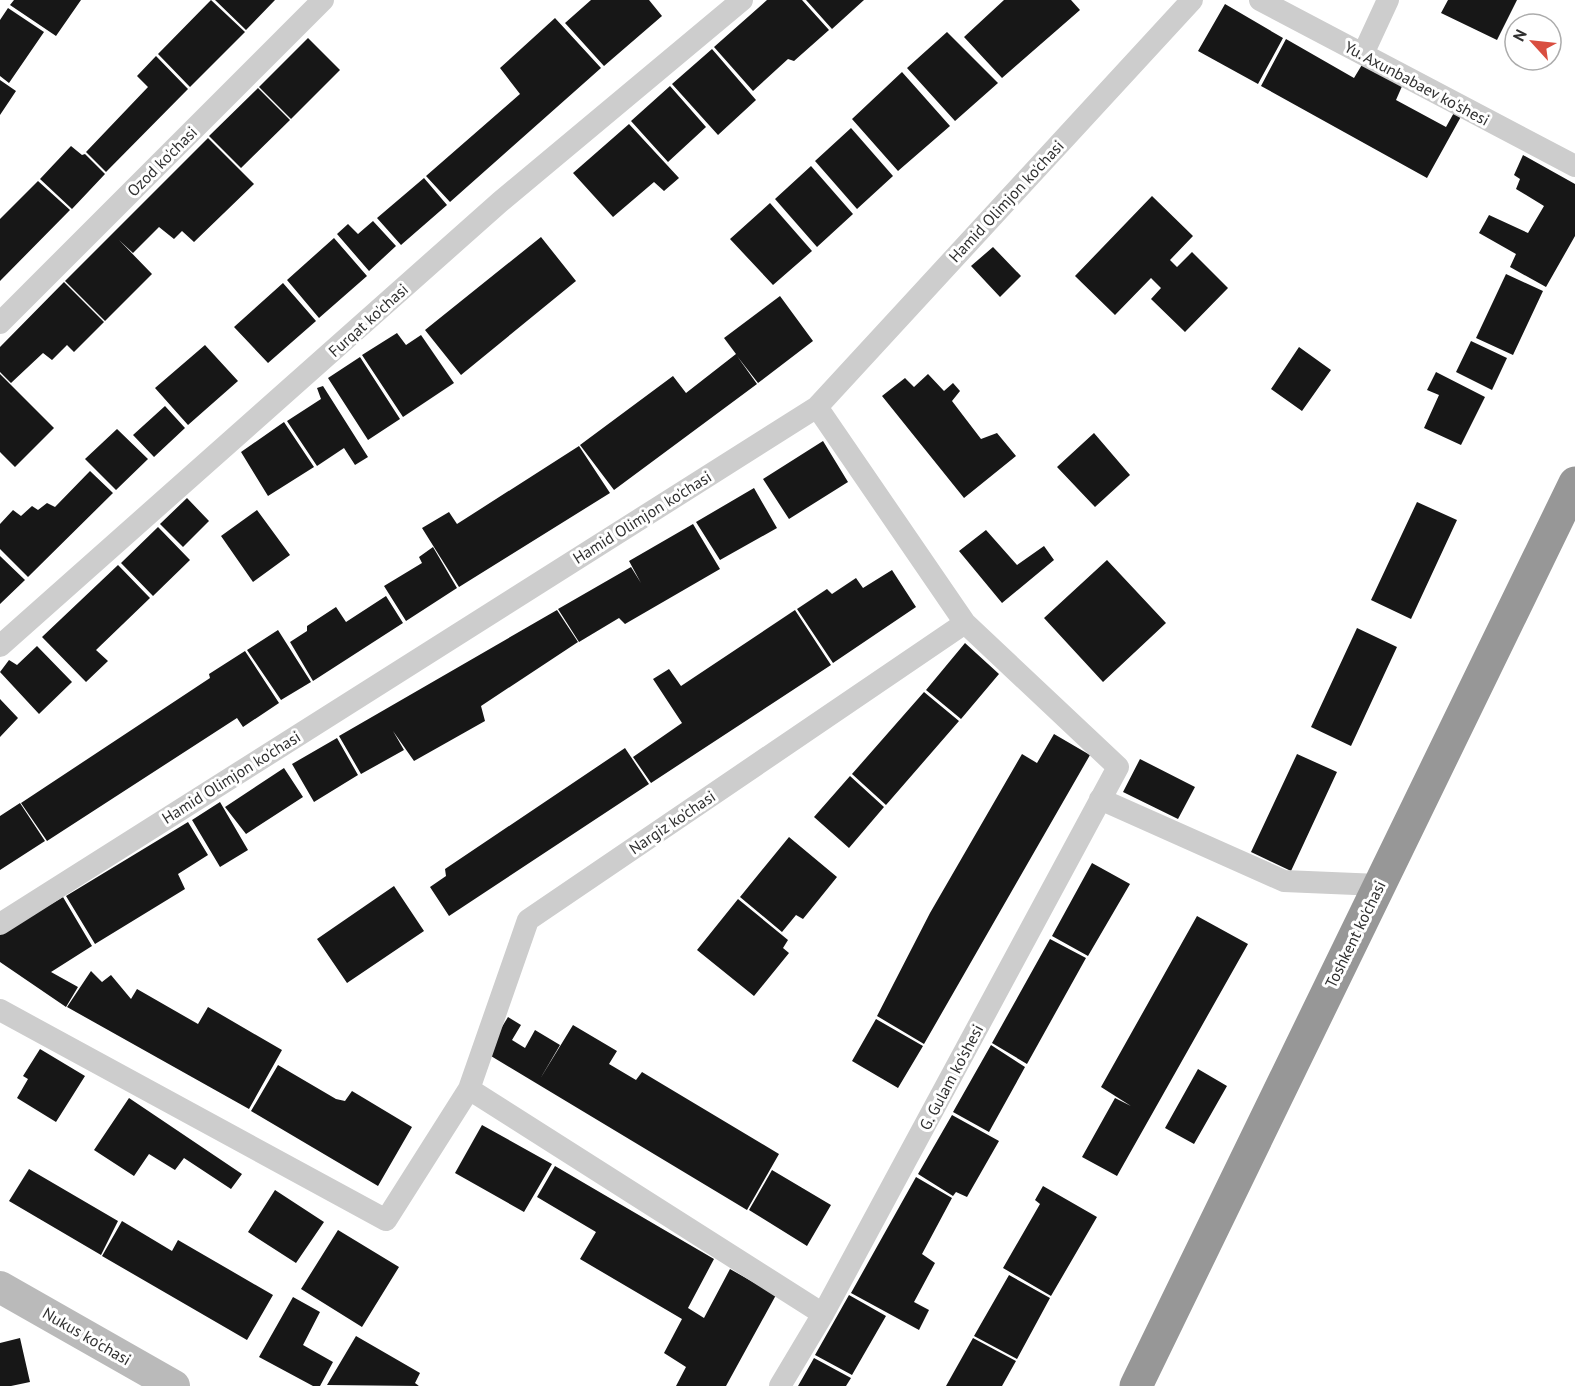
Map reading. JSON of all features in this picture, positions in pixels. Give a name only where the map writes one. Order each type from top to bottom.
[{"type":"highway","name":"Toshkent ko'chasi","points":[[1136,1386],[1575,483]]},
{"type":"main road","name":"Nukus ko'chasi","points":[[0,1287],[174,1386]]},
{"type":"street","name":"Ozod ko'chasi","points":[[0,323],[323,0]]},
{"type":"street","name":"Furqat ko'chasi","points":[[0,646],[501,202],[742,0]]},
{"type":"street","name":"Hamid Olimjon ko'chasi","points":[[0,924],[817,407],[1192,0]]},
{"type":"street","name":"Yu. Axunbabaev ko'shesi","points":[[1260,0],[1575,166]]},
{"type":"street","points":[[1363,54],[1388,0]]},
{"type":"street","points":[[817,407],[965,623]]},
{"type":"street","name":"G. Gulam ko'shesi","points":[[780,1386],[823,1314],[1118,767],[965,623]]},
{"type":"street","name":"Nargiz ko'chasi","points":[[0,1011],[386,1220],[469,1089],[528,920],[965,623]]},
{"type":"street","points":[[1101,800],[1284,881],[1379,885]]},
{"type":"street","points":[[469,1089],[823,1314]]},
{"type":"building","points":[[14,0],[81,0],[56,36],[10,5]]},
{"type":"building","points":[[211,0],[245,32],[190,87],[158,54]]},
{"type":"building","points":[[215,0],[275,0],[246,30]]},
{"type":"building","points":[[591,0],[649,0],[662,16],[604,66],[565,23]]},
{"type":"building","points":[[767,0],[802,0],[829,30],[794,61],[788,59],[753,91],[714,47]]},
{"type":"building","points":[[806,0],[864,0],[832,29]]},
{"type":"building","points":[[1004,0],[1071,0],[1080,10],[1002,78],[964,37]]},
{"type":"building","points":[[1448,0],[1517,0],[1511,12],[1503,12],[1503,28],[1497,40],[1441,13]]},
{"type":"building","points":[[1225,4],[1283,38],[1258,84],[1198,51]]},
{"type":"building","points":[[8,8],[44,32],[9,83],[0,76],[0,20]]},
{"type":"building","points":[[555,18],[601,68],[450,202],[426,176],[520,94],[500,68]]},
{"type":"building","points":[[947,32],[998,83],[955,121],[907,68]]},
{"type":"building","points":[[308,38],[340,70],[291,119],[259,87]]},
{"type":"building","points":[[1286,39],[1354,78],[1363,63],[1403,84],[1396,100],[1446,127],[1456,109],[1463,113],[1427,178],[1261,86]]},
{"type":"building","points":[[712,49],[756,100],[718,135],[672,84]]},
{"type":"building","points":[[156,56],[188,89],[106,172],[86,152],[148,87],[137,76]]},
{"type":"building","points":[[902,72],[950,126],[898,171],[852,119]]},
{"type":"building","points":[[0,80],[16,91],[0,115]]},
{"type":"building","points":[[670,86],[706,127],[668,162],[631,121]]},
{"type":"building","points":[[258,88],[290,120],[241,168],[209,136]]},
{"type":"building","points":[[629,124],[679,178],[664,191],[654,182],[613,217],[573,173]]},
{"type":"building","points":[[851,128],[893,176],[857,209],[815,161]]},
{"type":"building","points":[[208,138],[254,184],[194,242],[182,231],[174,239],[159,227],[133,253],[119,240],[152,274],[105,321],[65,281]]},
{"type":"building","points":[[71,146],[82,155],[85,154],[105,174],[72,209],[40,179]]},
{"type":"building","points":[[1523,155],[1575,184],[1575,236],[1546,287],[1510,267],[1516,254],[1479,233],[1489,215],[1528,233],[1544,206],[1516,189],[1520,179],[1514,175]]},
{"type":"building","points":[[811,166],[853,214],[817,247],[775,199]]},
{"type":"building","points":[[424,178],[447,205],[401,245],[377,218]]},
{"type":"building","points":[[38,181],[70,210],[0,281],[0,219]]},
{"type":"building","points":[[1152,196],[1193,236],[1170,260],[1177,267],[1192,252],[1228,288],[1185,332],[1151,299],[1161,288],[1151,278],[1115,315],[1075,276]]},
{"type":"building","points":[[770,203],[812,251],[773,285],[730,239]]},
{"type":"building","points":[[373,221],[396,246],[369,271],[337,234],[348,224],[358,234]]},
{"type":"building","points":[[541,237],[576,281],[461,375],[425,330]]},
{"type":"building","points":[[334,238],[367,276],[319,318],[287,280]]},
{"type":"building","points":[[993,247],[1021,276],[1000,297],[971,266]]},
{"type":"building","points":[[1506,274],[1543,291],[1513,355],[1476,338]]},
{"type":"building","points":[[64,282],[104,322],[74,352],[67,345],[52,360],[43,353],[11,383],[0,372],[0,347]]},
{"type":"building","points":[[283,283],[316,321],[268,363],[234,327]]},
{"type":"building","points":[[780,296],[813,341],[758,383],[737,356],[757,384],[614,490],[580,445],[673,376],[686,393],[736,354],[724,338]]},
{"type":"building","points":[[397,333],[406,345],[421,335],[454,383],[403,417],[362,355]]},
{"type":"building","points":[[1471,341],[1507,358],[1492,390],[1456,372]]},
{"type":"building","points":[[205,345],[238,381],[188,425],[155,388]]},
{"type":"building","points":[[1299,347],[1331,370],[1302,411],[1271,389]]},
{"type":"building","points":[[360,357],[400,419],[368,440],[328,378]]},
{"type":"building","points":[[1436,372],[1485,397],[1461,445],[1424,428],[1439,395],[1427,390]]},
{"type":"building","points":[[0,374],[54,428],[15,467],[0,452]]},
{"type":"building","points":[[928,374],[944,391],[953,383],[960,391],[952,401],[981,439],[997,433],[1016,456],[964,498],[882,396],[905,378],[914,387]]},
{"type":"building","points":[[323,386],[368,457],[355,465],[344,448],[317,466],[287,421],[321,399],[317,388]]},
{"type":"building","points":[[165,406],[185,428],[154,457],[133,435]]},
{"type":"building","points":[[284,422],[314,467],[268,496],[241,452]]},
{"type":"building","points":[[117,429],[148,459],[116,490],[85,459]]},
{"type":"building","points":[[1094,433],[1130,475],[1095,507],[1057,467]]},
{"type":"building","points":[[823,441],[848,482],[789,519],[763,479]]},
{"type":"building","points":[[579,446],[610,493],[459,587],[422,528],[449,512],[457,524]]},
{"type":"building","points":[[90,471],[113,493],[28,577],[0,549],[0,524],[13,510],[21,516],[32,506],[38,510],[47,503],[55,507]]},
{"type":"building","points":[[754,488],[777,528],[720,560],[696,522]]},
{"type":"building","points":[[187,498],[209,521],[183,547],[160,524]]},
{"type":"building","points":[[1417,502],[1457,520],[1411,619],[1371,600]]},
{"type":"building","points":[[257,510],[290,555],[253,582],[221,536]]},
{"type":"building","points":[[693,524],[720,569],[625,624],[619,618],[579,642],[558,609],[631,567],[641,583],[629,561]]},
{"type":"building","points":[[158,527],[190,560],[153,596],[121,563]]},
{"type":"building","points":[[986,530],[1017,565],[1044,546],[1054,560],[1002,603],[959,551]]},
{"type":"building","points":[[433,547],[457,588],[406,621],[384,586],[422,563],[419,557]]},
{"type":"building","points":[[0,556],[25,580],[0,604]]},
{"type":"building","points":[[1107,560],[1166,623],[1103,682],[1044,618]]},
{"type":"building","points":[[118,565],[150,598],[96,650],[108,661],[86,682],[42,637]]},
{"type":"building","points":[[892,570],[916,607],[833,663],[797,609],[827,589],[832,594],[856,578],[863,588]]},
{"type":"building","points":[[386,596],[403,623],[313,681],[290,642],[307,631],[307,626],[336,607],[346,622]]},
{"type":"building","points":[[557,610],[578,642],[481,706],[485,721],[414,761],[393,731],[404,750],[361,774],[339,736]]},
{"type":"building","points":[[795,610],[831,665],[651,783],[633,757],[682,723],[653,679],[669,669],[681,686]]},
{"type":"building","points":[[1357,628],[1397,647],[1351,746],[1311,727]]},
{"type":"building","points":[[278,630],[311,682],[281,700],[247,650]]},
{"type":"building","points":[[965,643],[999,674],[961,719],[926,690]]},
{"type":"building","points":[[37,646],[72,682],[39,714],[0,672],[9,660],[17,665]]},
{"type":"building","points":[[245,651],[279,703],[243,727],[237,718],[47,841],[21,803],[210,678],[209,674]]},
{"type":"building","points":[[924,692],[959,721],[886,805],[852,774]]},
{"type":"building","points":[[0,699],[18,718],[0,737]]},
{"type":"building","points":[[1054,734],[1090,755],[924,1044],[877,1016],[930,913],[1022,754],[1037,763]]},
{"type":"building","points":[[337,738],[358,775],[314,802],[292,764]]},
{"type":"building","points":[[625,748],[649,784],[449,916],[430,887],[446,876],[445,869]]},
{"type":"building","points":[[1297,754],[1337,772],[1291,871],[1251,852]]},
{"type":"building","points":[[1140,759],[1195,787],[1178,819],[1123,792]]},
{"type":"building","points":[[284,768],[303,797],[246,834],[225,807]]},
{"type":"building","points":[[850,776],[884,807],[849,848],[814,817]]},
{"type":"building","points":[[220,802],[248,850],[220,867],[192,820]]},
{"type":"building","points":[[20,803],[45,841],[0,870],[0,816]]},
{"type":"building","points":[[188,822],[208,855],[178,874],[185,889],[95,944],[66,896]]},
{"type":"building","points":[[789,837],[837,877],[803,919],[796,915],[782,932],[740,897]]},
{"type":"building","points":[[1092,863],[1130,884],[1088,956],[1052,936]]},
{"type":"building","points":[[394,886],[424,931],[347,983],[317,939]]},
{"type":"building","points":[[63,897],[92,946],[51,972],[78,987],[66,1007],[0,962],[0,934]]},
{"type":"building","points":[[738,899],[788,940],[783,948],[789,953],[754,996],[697,950]]},
{"type":"building","points":[[1197,916],[1248,944],[1117,1176],[1082,1157],[1115,1098],[1131,1106],[1101,1087]]},
{"type":"building","points":[[1050,939],[1086,958],[1027,1064],[992,1043]]},
{"type":"building","points":[[91,971],[102,982],[111,975],[131,999],[137,989],[198,1024],[208,1007],[282,1050],[249,1109],[67,1007]]},
{"type":"building","points":[[508,1017],[521,1025],[512,1040],[525,1048],[535,1030],[560,1045],[540,1079],[573,1025],[617,1051],[609,1064],[636,1080],[642,1072],[779,1154],[747,1210],[486,1053]]},
{"type":"building","points":[[876,1019],[923,1046],[898,1088],[852,1061]]},
{"type":"building","points":[[991,1045],[1025,1067],[989,1132],[953,1112]]},
{"type":"building","points":[[40,1049],[85,1076],[56,1122],[17,1098],[28,1079],[23,1076]]},
{"type":"building","points":[[278,1065],[336,1099],[345,1101],[352,1091],[412,1127],[378,1186],[251,1111]]},
{"type":"building","points":[[1198,1069],[1227,1086],[1194,1144],[1165,1128]]},
{"type":"building","points":[[129,1098],[242,1174],[231,1189],[184,1158],[175,1170],[149,1154],[134,1176],[94,1150]]},
{"type":"building","points":[[952,1115],[999,1141],[967,1197],[956,1192],[953,1196],[918,1174]]},
{"type":"building","points":[[482,1125],[552,1164],[524,1212],[455,1173]]},
{"type":"building","points":[[555,1166],[714,1259],[688,1308],[704,1318],[730,1269],[776,1295],[726,1386],[676,1386],[686,1367],[664,1353],[682,1319],[580,1259],[596,1232],[537,1197]]},
{"type":"building","points":[[29,1169],[118,1221],[101,1255],[9,1201]]},
{"type":"building","points":[[772,1170],[831,1205],[807,1246],[749,1210]]},
{"type":"building","points":[[916,1177],[952,1198],[922,1254],[935,1263],[914,1302],[929,1310],[919,1330],[851,1293]]},
{"type":"building","points":[[1043,1186],[1097,1217],[1051,1296],[1003,1268],[1040,1204],[1035,1200]]},
{"type":"building","points":[[275,1190],[324,1222],[296,1263],[248,1232]]},
{"type":"building","points":[[122,1221],[172,1251],[178,1240],[273,1295],[247,1340],[102,1256]]},
{"type":"building","points":[[338,1230],[399,1267],[362,1327],[301,1289]]},
{"type":"building","points":[[1009,1275],[1050,1298],[1017,1359],[974,1336]]},
{"type":"building","points":[[849,1295],[886,1316],[852,1375],[815,1355]]},
{"type":"building","points":[[293,1297],[320,1312],[303,1345],[333,1362],[320,1386],[313,1386],[259,1357]]},
{"type":"building","points":[[356,1336],[420,1373],[415,1383],[419,1386],[327,1385]]},
{"type":"building","points":[[20,1338],[30,1382],[0,1386],[0,1343]]},
{"type":"building","points":[[973,1338],[1016,1361],[1002,1386],[946,1386]]},
{"type":"building","points":[[814,1358],[851,1378],[846,1386],[798,1386]]}]
